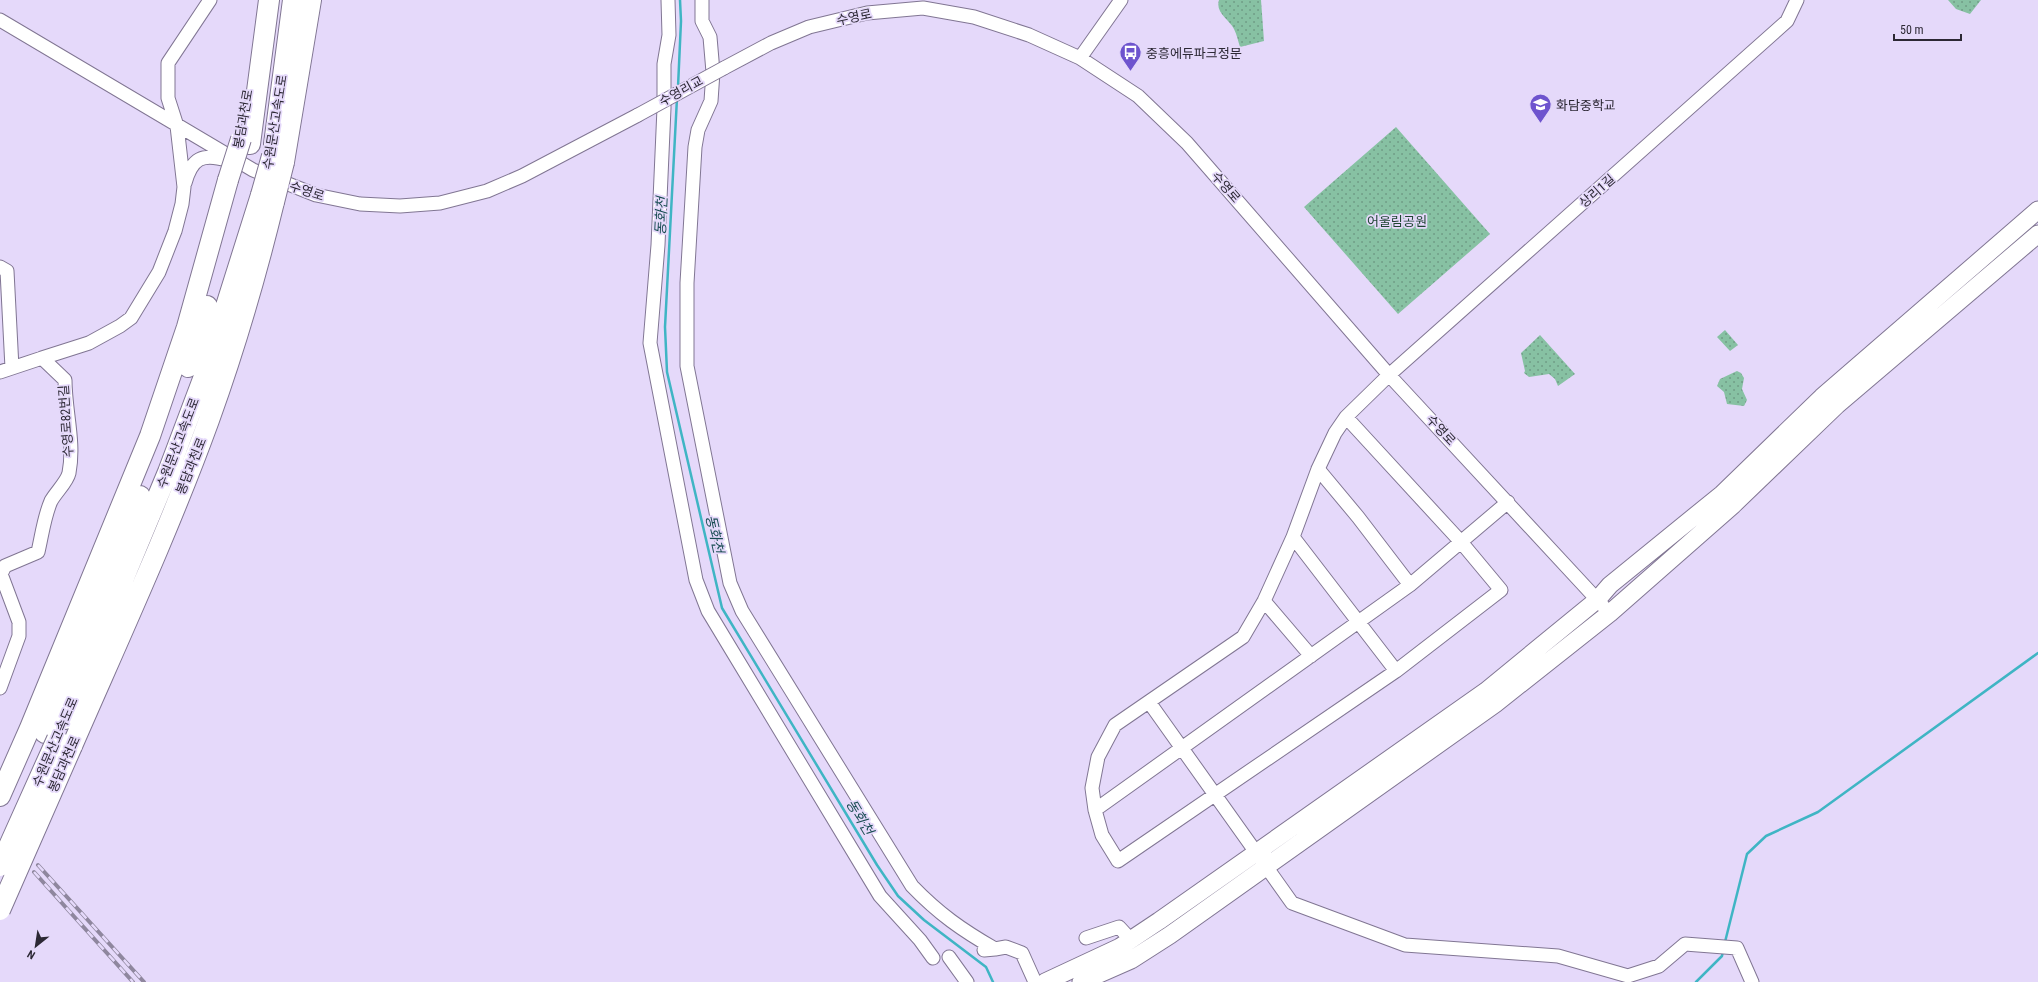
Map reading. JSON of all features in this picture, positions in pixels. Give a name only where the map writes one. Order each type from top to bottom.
[{"type":"highway","name":"봉담과천로","points":[[246,141],[260,0]]},
{"type":"highway","name":"수원문산고속도로","points":[[0,866],[51,736],[200,334],[233,181],[246,141],[269,0]]},
{"type":"highway","name":"수원문산고속도로","points":[[267,199],[278,159],[293,0]]},
{"type":"highway","points":[[278,159],[311,0]]},
{"type":"highway","name":"봉담과천로","points":[[0,796],[51,736],[154,558],[209,420],[252,291],[267,199]]},
{"type":"highway","name":"봉담과천로","points":[[0,910],[51,736]]},
{"type":"highway","name":"수원문산고속도로","points":[[0,832],[51,736]]},
{"type":"main road","points":[[1045,982],[1120,947],[1131,940],[1486,691],[1597,600],[1610,585],[1722,494],[1822,397],[2038,210]]},
{"type":"main road","points":[[1089,980],[1131,960],[1266,867],[1495,704],[1610,613],[1733,505],[1837,405],[2038,234]]},
{"type":"street","points":[[0,267],[7,271],[6,370],[96,340],[120,326],[130,318],[146,296],[159,272],[175,231],[182,204],[184,187],[177,126],[168,98],[168,63],[210,0]]},
{"type":"street","points":[[668,0],[669,36],[664,64],[664,108],[658,245],[650,343],[696,580],[708,611],[880,896],[920,940],[933,958]]},
{"type":"street","points":[[702,0],[702,21],[710,37],[714,72],[711,101],[698,130],[695,147],[687,283],[686,344],[691,395],[730,583],[742,612],[912,886],[932,907],[989,950],[1006,947],[1022,953],[1035,982]]},
{"type":"street","points":[[1080,58],[1121,0]]},
{"type":"street","name":"상리1길","points":[[1215,794],[1118,861],[1102,835],[1095,810],[1092,788],[1098,757],[1115,725],[1243,637],[1264,601],[1292,537],[1318,469],[1334,433],[1346,417],[1388,375],[1787,21],[1797,0]]},
{"type":"street","name":"수영로","points":[[724,68],[771,43],[809,27],[867,13],[923,8],[974,17],[1029,35],[1080,58],[1138,96],[1187,143],[1388,375],[1610,613]]},
{"type":"street","name":"수영로","points":[[0,20],[154,110],[177,126],[242,164],[316,195],[360,204],[400,206],[440,203],[487,191],[522,176],[638,115]]},
{"type":"street","name":"수영리교","points":[[638,115],[724,68]]},
{"type":"street","points":[[184,187],[192,166],[202,157],[218,157],[242,164]]},
{"type":"street","name":"수영로82번길","points":[[0,688],[19,636],[19,622],[1,574],[3,566],[38,552],[47,511],[52,499],[69,474],[69,416],[65,404],[64,380],[42,358]]},
{"type":"street","points":[[1215,794],[1396,671],[1501,590],[1461,542],[1346,417]]},
{"type":"street","points":[[1318,469],[1358,517],[1410,586]]},
{"type":"street","points":[[1095,810],[1410,586],[1508,502]]},
{"type":"street","points":[[1292,537],[1396,671]]},
{"type":"street","points":[[1264,601],[1311,656]]},
{"type":"street","points":[[1149,702],[1292,903],[1405,945],[1558,956],[1628,976],[1659,966],[1684,944],[1737,948],[1752,982]]},
{"type":"street","points":[[1086,938],[1119,927],[1131,940]]},
{"type":"street","points":[[949,957],[967,982]]},
{"type":"green space","points":[[1219,0],[1261,0],[1264,41],[1240,47],[1232,25],[1223,16],[1219,9]]},
{"type":"green space","points":[[1948,0],[1981,0],[1970,14],[1956,9]]},
{"type":"green space","name":"어울림공원","points":[[1396,127],[1490,234],[1398,314],[1304,207]]},
{"type":"green space","points":[[1725,330],[1738,345],[1730,351],[1717,337]]},
{"type":"green space","points":[[1540,335],[1575,374],[1558,386],[1555,379],[1549,374],[1529,377],[1524,373],[1525,371],[1521,353]]},
{"type":"green space","points":[[1737,371],[1741,373],[1744,378],[1742,389],[1747,400],[1744,406],[1727,404],[1724,392],[1717,386],[1720,379]]},
{"type":"waterway","name":"동화천","points":[[678,87],[681,21],[680,0]]},
{"type":"waterway","name":"동화천","points":[[677,98],[665,327],[667,372],[722,608],[877,865],[898,896],[924,920],[986,967],[993,982]]},
{"type":"waterway","points":[[1725,942],[1747,854],[1766,836],[1818,812],[2038,653]]},
{"type":"waterway","points":[[1696,982],[1722,956],[1723,951]]},
{"type":"railway","points":[[38,865],[144,982]]},
{"type":"railway","points":[[34,872],[133,982]]},
{"type":"place","name":"중흥에듀파크정문","points":[[1130,72]]},
{"type":"place","name":"화담중학교","points":[[1540,124]]}]
